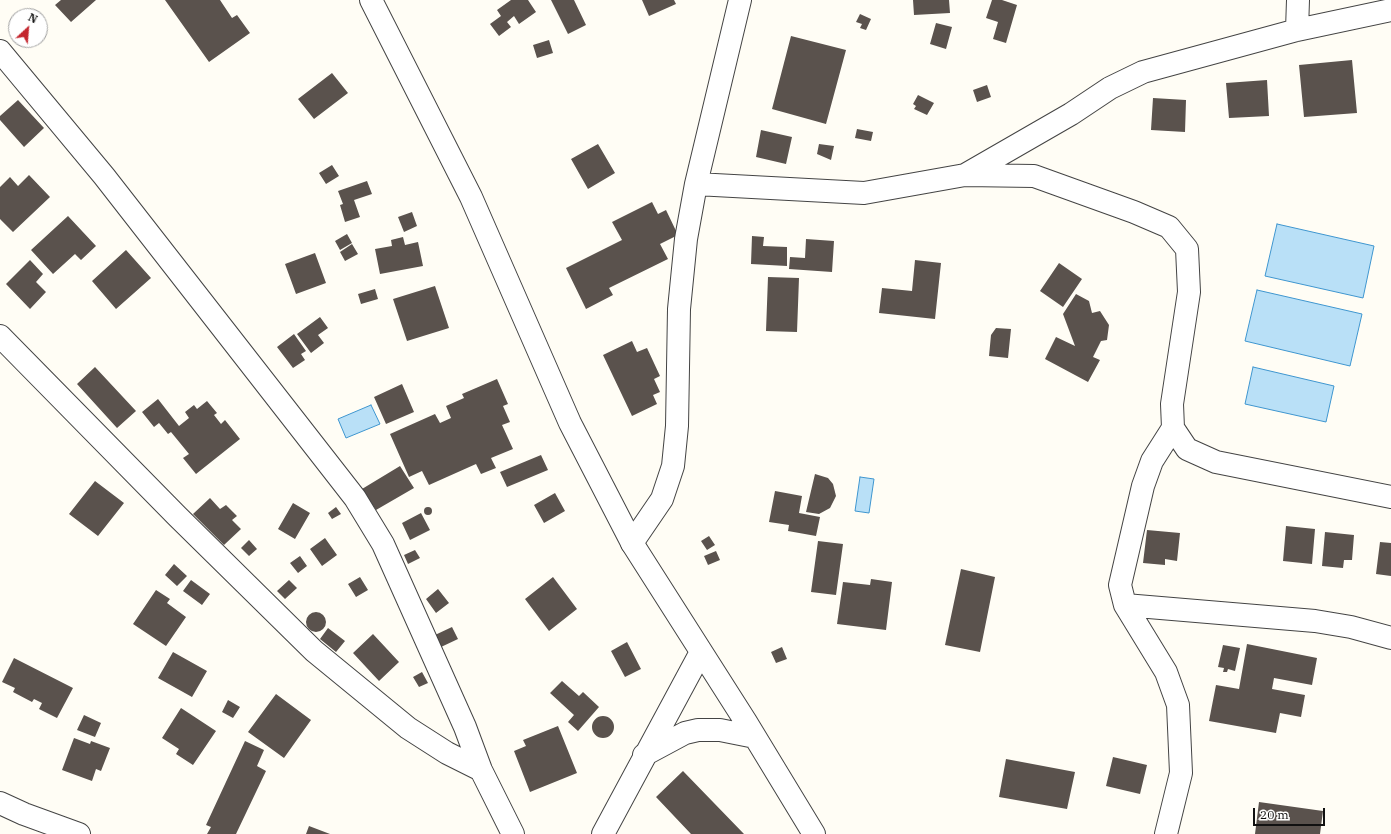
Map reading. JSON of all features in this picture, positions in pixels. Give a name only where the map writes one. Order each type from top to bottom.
[{"type":"street","points":[[370,0],[471,197],[570,422],[632,543],[755,737],[814,834]]},
{"type":"street","points":[[632,543],[662,499],[673,466],[677,426],[679,310],[686,238],[696,184],[740,0]]},
{"type":"street","points":[[1296,30],[1298,0]]},
{"type":"street","points":[[965,175],[1071,114],[1110,88],[1143,72],[1296,30],[1391,10]]},
{"type":"street","points":[[0,50],[108,182],[355,498],[383,544],[465,727],[481,770],[513,834]]},
{"type":"street","points":[[696,184],[864,193],[965,175],[1034,176],[1134,212],[1169,227],[1187,248],[1189,292],[1172,404],[1173,428],[1187,449],[1216,462],[1391,497]]},
{"type":"street","points":[[0,336],[177,516],[314,651],[408,728],[447,753],[481,770]]},
{"type":"street","points":[[1166,834],[1181,773],[1178,705],[1166,672],[1125,605],[1120,586],[1143,486],[1152,461],[1173,428]]},
{"type":"street","points":[[1125,605],[1315,621],[1351,627],[1391,638]]},
{"type":"street","points":[[603,834],[644,755],[701,652]]},
{"type":"street","points":[[644,755],[684,733],[698,730],[720,730],[755,737]]},
{"type":"street","points":[[0,803],[24,814],[79,834]]},
{"type":"water","points":[[1277,224],[1374,246],[1363,298],[1265,276]]},
{"type":"water","points":[[1257,290],[1362,314],[1350,366],[1245,341]]},
{"type":"water","points":[[1253,367],[1334,386],[1326,422],[1245,404]]},
{"type":"water","points":[[371,405],[380,424],[346,438],[338,419]]},
{"type":"water","points":[[860,477],[874,479],[869,513],[855,511]]},
{"type":"building","points":[[61,0],[96,0],[71,22],[55,5]]},
{"type":"building","points":[[165,0],[220,0],[232,18],[237,15],[250,33],[209,62]]},
{"type":"building","points":[[511,0],[528,0],[536,12],[519,24],[514,16],[507,22],[511,27],[499,36],[490,24],[501,16],[497,10]]},
{"type":"building","points":[[551,0],[574,0],[586,25],[568,34]]},
{"type":"building","points":[[642,0],[674,0],[676,4],[649,16]]},
{"type":"building","points":[[913,0],[949,0],[950,13],[914,15]]},
{"type":"building","points":[[992,0],[1002,0],[1017,5],[1006,43],[993,39],[998,22],[986,18]]},
{"type":"building","points":[[860,14],[871,19],[866,30],[860,28],[862,24],[856,22]]},
{"type":"building","points":[[936,23],[952,27],[946,49],[930,44]]},
{"type":"building","points":[[791,36],[846,50],[826,124],[772,109]]},
{"type":"building","points":[[549,40],[553,53],[537,58],[533,45]]},
{"type":"building","points":[[1352,60],[1357,113],[1304,117],[1299,65]]},
{"type":"building","points":[[332,73],[348,93],[314,119],[298,99]]},
{"type":"building","points":[[1267,80],[1269,116],[1229,118],[1226,83]]},
{"type":"building","points":[[987,85],[991,97],[977,102],[973,90]]},
{"type":"building","points":[[918,95],[934,103],[927,115],[914,109],[916,106],[913,104]]},
{"type":"building","points":[[1153,98],[1186,100],[1185,132],[1151,130]]},
{"type":"building","points":[[18,100],[44,128],[24,147],[0,120],[0,116]]},
{"type":"building","points":[[857,129],[873,132],[871,141],[855,138]]},
{"type":"building","points":[[761,130],[792,137],[786,164],[756,157]]},
{"type":"building","points":[[598,144],[615,173],[588,189],[571,159]]},
{"type":"building","points":[[819,144],[834,146],[831,160],[817,154]]},
{"type":"building","points":[[332,165],[339,176],[326,184],[319,173]]},
{"type":"building","points":[[29,175],[50,197],[13,232],[0,219],[0,187],[10,177],[18,186]]},
{"type":"building","points":[[367,181],[372,194],[354,200],[360,217],[345,222],[340,205],[343,204],[338,191]]},
{"type":"building","points":[[652,202],[658,214],[666,210],[678,235],[660,244],[668,259],[609,288],[613,295],[586,309],[566,268],[622,240],[612,222]]},
{"type":"building","points":[[412,212],[417,226],[404,232],[398,217]]},
{"type":"building","points":[[68,216],[96,246],[81,260],[75,254],[53,274],[31,250]]},
{"type":"building","points":[[347,234],[352,243],[340,250],[335,241]]},
{"type":"building","points":[[752,236],[764,237],[763,246],[787,247],[787,266],[751,264]]},
{"type":"building","points":[[403,237],[405,245],[418,242],[423,266],[380,274],[375,249],[392,246],[391,240]]},
{"type":"building","points":[[806,239],[834,241],[832,272],[789,269],[790,257],[805,258]]},
{"type":"building","points":[[352,244],[358,254],[345,261],[340,252]]},
{"type":"building","points":[[126,250],[151,278],[116,309],[92,281]]},
{"type":"building","points":[[315,253],[326,283],[296,294],[285,264]]},
{"type":"building","points":[[30,260],[43,274],[36,282],[46,292],[30,309],[6,284]]},
{"type":"building","points":[[915,260],[941,263],[935,319],[879,313],[882,288],[912,291]]},
{"type":"building","points":[[1059,263],[1082,279],[1063,307],[1040,291]]},
{"type":"building","points":[[768,277],[799,278],[797,332],[766,331]]},
{"type":"building","points":[[435,286],[449,328],[407,341],[393,299]]},
{"type":"building","points":[[375,289],[378,299],[361,304],[358,294]]},
{"type":"building","points":[[1076,294],[1089,301],[1092,313],[1100,311],[1109,325],[1107,340],[1101,341],[1093,357],[1100,360],[1088,382],[1045,359],[1056,337],[1075,346],[1063,314]]},
{"type":"building","points":[[320,317],[328,328],[318,335],[324,343],[311,353],[297,334]]},
{"type":"building","points":[[996,328],[1011,329],[1008,358],[989,356],[991,335]]},
{"type":"building","points":[[294,334],[306,351],[301,354],[305,360],[293,368],[277,347]]},
{"type":"building","points":[[632,341],[637,352],[647,348],[660,376],[654,379],[660,392],[653,395],[657,404],[632,416],[603,355]]},
{"type":"building","points":[[95,367],[136,411],[117,428],[77,384]]},
{"type":"building","points":[[497,379],[508,404],[503,406],[510,422],[502,425],[513,449],[491,458],[496,468],[481,474],[476,464],[429,485],[422,471],[409,477],[390,434],[435,414],[440,423],[451,418],[446,406],[464,398],[462,394]]},
{"type":"building","points":[[402,384],[414,412],[386,424],[374,397]]},
{"type":"building","points":[[158,399],[179,426],[189,418],[185,412],[194,405],[197,409],[207,401],[217,413],[214,415],[221,424],[225,420],[240,439],[196,474],[183,458],[189,454],[171,432],[168,434],[159,423],[154,427],[142,412]]},
{"type":"building","points":[[541,455],[548,470],[507,487],[500,472]]},
{"type":"building","points":[[400,466],[414,488],[376,510],[362,489]]},
{"type":"building","points":[[815,474],[828,478],[833,484],[836,496],[830,508],[819,514],[806,512]]},
{"type":"building","points":[[95,481],[124,503],[98,536],[69,514]]},
{"type":"building","points":[[775,491],[802,496],[799,513],[820,517],[816,536],[788,531],[789,525],[769,522]]},
{"type":"building","points":[[555,493],[565,511],[544,523],[534,505]]},
{"type":"building","points":[[210,498],[220,509],[226,505],[237,516],[232,520],[241,529],[224,545],[193,514]]},
{"type":"building","points":[[293,503],[310,513],[295,539],[278,529]]},
{"type":"building","points":[[336,507],[341,514],[332,519],[328,513]]},
{"type":"building","points":[[426,507],[430,507],[432,511],[430,515],[426,515],[424,513],[424,509]]},
{"type":"building","points":[[421,513],[430,530],[410,540],[402,523]]},
{"type":"building","points":[[1286,526],[1315,529],[1312,564],[1283,561]]},
{"type":"building","points":[[1147,530],[1180,533],[1177,561],[1165,559],[1165,565],[1143,563]]},
{"type":"building","points":[[1325,532],[1354,535],[1352,560],[1344,560],[1343,568],[1322,566]]},
{"type":"building","points":[[709,536],[715,545],[707,550],[701,541]]},
{"type":"building","points":[[325,538],[337,555],[322,566],[310,549]]},
{"type":"building","points":[[249,540],[257,549],[249,556],[241,548]]},
{"type":"building","points":[[818,541],[843,544],[836,595],[811,592]]},
{"type":"building","points":[[1380,542],[1391,543],[1391,576],[1376,574]]},
{"type":"building","points":[[415,550],[420,558],[408,564],[404,555]]},
{"type":"building","points":[[716,551],[720,560],[708,565],[704,556]]},
{"type":"building","points":[[300,556],[307,566],[298,573],[290,563]]},
{"type":"building","points":[[174,564],[187,576],[177,586],[165,575]]},
{"type":"building","points":[[961,569],[995,577],[980,652],[945,645]]},
{"type":"building","points":[[360,577],[368,590],[356,597],[348,584]]},
{"type":"building","points":[[553,577],[577,609],[549,631],[525,599]]},
{"type":"building","points":[[871,579],[892,582],[886,630],[837,624],[843,582],[870,585]]},
{"type":"building","points":[[191,580],[210,594],[202,605],[183,591]]},
{"type":"building","points":[[289,580],[297,588],[285,599],[277,591]]},
{"type":"building","points":[[438,589],[449,603],[436,613],[426,599]]},
{"type":"building","points":[[156,590],[170,599],[167,603],[186,617],[166,646],[133,624]]},
{"type":"building","points":[[316,612],[323,615],[326,622],[323,629],[316,632],[309,629],[306,622],[309,615]]},
{"type":"building","points":[[452,627],[458,639],[441,647],[435,635]]},
{"type":"building","points":[[328,628],[345,641],[336,652],[320,639]]},
{"type":"building","points":[[373,634],[399,662],[379,681],[353,653]]},
{"type":"building","points":[[627,642],[641,669],[625,677],[611,651]]},
{"type":"building","points":[[1247,644],[1317,658],[1312,685],[1274,678],[1272,689],[1305,695],[1301,717],[1280,713],[1276,733],[1209,721],[1216,685],[1239,689]]},
{"type":"building","points":[[1223,645],[1240,648],[1235,671],[1228,669],[1227,672],[1223,672],[1224,668],[1218,667]]},
{"type":"building","points":[[782,647],[787,659],[776,663],[771,652]]},
{"type":"building","points":[[173,652],[207,671],[192,697],[158,678]]},
{"type":"building","points":[[14,658],[73,688],[57,718],[39,709],[42,703],[34,699],[32,702],[13,692],[15,688],[2,682]]},
{"type":"building","points":[[422,672],[428,683],[419,687],[413,677]]},
{"type":"building","points":[[562,681],[579,696],[583,692],[599,707],[578,731],[568,722],[574,715],[550,693]]},
{"type":"building","points":[[276,694],[311,720],[284,758],[248,732]]},
{"type":"building","points":[[228,700],[240,707],[233,718],[222,712]]},
{"type":"building","points":[[181,708],[216,731],[193,765],[176,754],[179,749],[162,738]]},
{"type":"building","points":[[84,715],[101,723],[95,737],[77,730]]},
{"type":"building","points":[[599,716],[607,716],[614,723],[614,731],[607,738],[599,738],[592,731],[592,723]]},
{"type":"building","points":[[558,726],[577,773],[530,792],[514,751],[526,746],[523,740]]},
{"type":"building","points":[[74,738],[90,744],[91,741],[110,748],[101,771],[96,769],[92,781],[62,770]]},
{"type":"building","points":[[245,741],[264,750],[257,766],[266,771],[236,834],[207,834],[211,827],[206,825]]},
{"type":"building","points":[[1113,757],[1147,765],[1140,794],[1106,786]]},
{"type":"building","points":[[1006,759],[1075,772],[1067,809],[999,797]]},
{"type":"building","points":[[683,771],[744,834],[691,834],[656,797]]},
{"type":"building","points":[[1259,802],[1323,811],[1320,834],[1255,834]]},
{"type":"building","points":[[309,826],[330,834],[306,834]]}]
